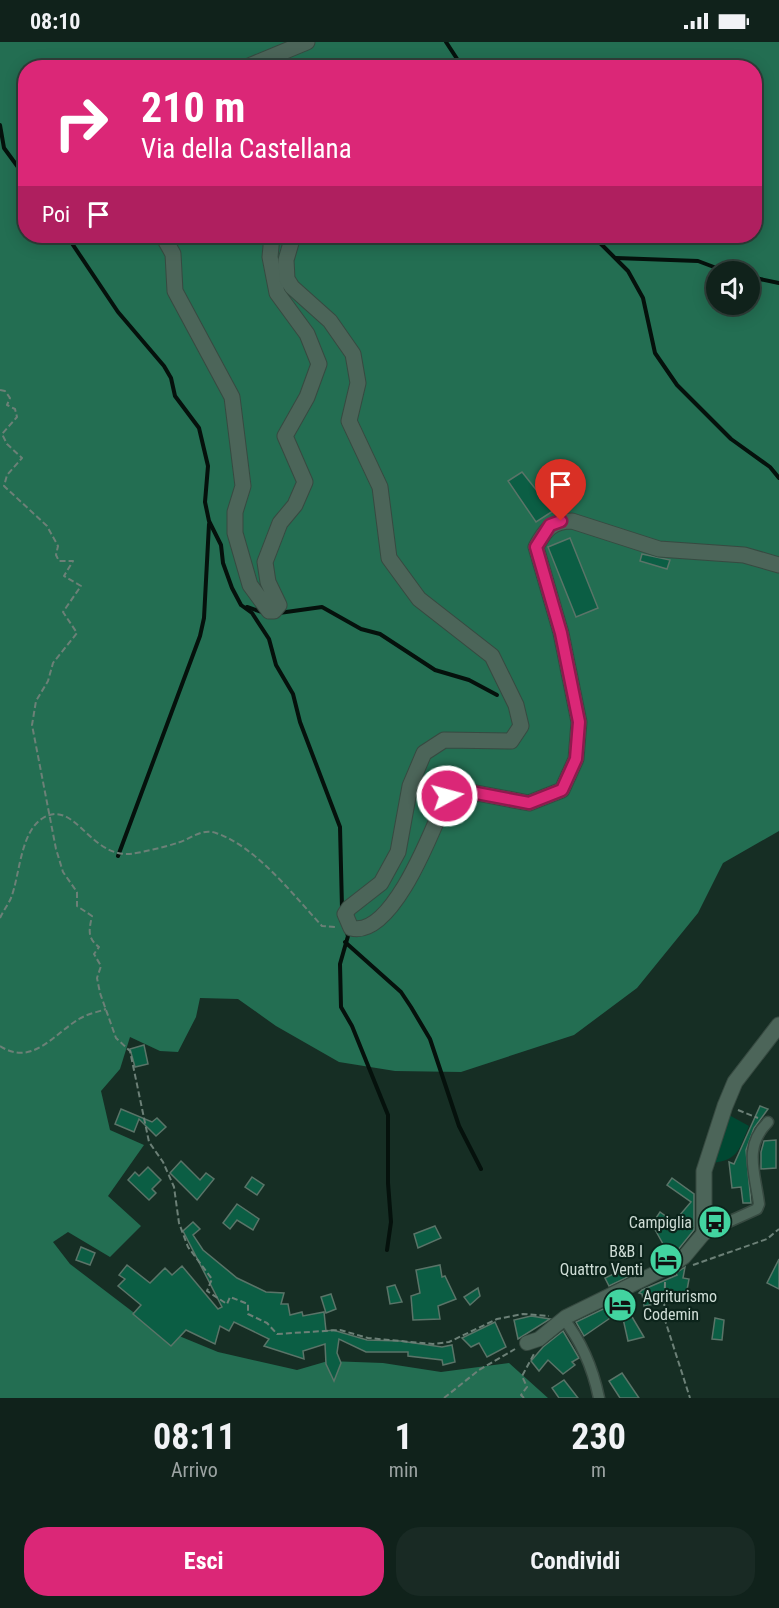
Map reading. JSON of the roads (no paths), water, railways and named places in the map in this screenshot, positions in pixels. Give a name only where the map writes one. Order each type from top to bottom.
[{"type":"street","points":[[263,60],[307,42]]},
{"type":"street","points":[[167,243],[173,254],[175,291],[232,398],[243,486],[235,512],[235,533],[250,585],[269,610],[274,610],[279,605],[268,582],[265,562],[280,523],[295,505],[305,482],[285,436],[307,397],[319,364],[307,334],[277,293],[270,256],[271,243]]},
{"type":"street","points":[[291,243],[286,260],[287,279],[292,287],[330,321],[353,354],[358,383],[349,421],[380,487],[389,558],[419,599],[492,656],[516,705],[521,726],[511,741],[444,741],[424,753],[410,786],[398,852],[381,883],[349,908],[345,914],[351,928],[362,929],[371,925],[395,902],[414,872],[447,796],[466,791],[529,803],[562,790],[576,759],[579,722],[561,633],[536,547],[550,525],[561,521],[572,521],[659,549],[744,555],[779,565]]},
{"type":"street","points":[[704,1233],[704,1171],[725,1106],[735,1082],[779,1025]]},
{"type":"street","points":[[527,1343],[544,1335],[565,1318],[684,1257],[704,1233],[757,1209],[759,1204],[752,1145],[759,1131],[768,1122]]},
{"type":"street","points":[[565,1318],[589,1362],[599,1398]]},
{"type":"waterway","points":[[446,42],[458,60]]},
{"type":"waterway","points":[[0,125],[4,148],[18,167]]},
{"type":"waterway","points":[[72,243],[118,312],[164,366],[171,378],[175,396],[199,428],[208,466],[205,502],[209,521],[221,545],[223,563],[241,605],[252,613],[269,639],[276,665],[293,694],[300,722],[340,827],[342,908]]},
{"type":"waterway","points":[[600,243],[628,271],[643,298],[655,353],[677,385],[731,439],[770,467],[779,478]]},
{"type":"waterway","points":[[616,258],[698,261],[706,264]]},
{"type":"waterway","points":[[760,279],[779,283]]},
{"type":"waterway","points":[[118,856],[200,636],[204,618],[209,524]]},
{"type":"waterway","points":[[247,607],[265,613]]},
{"type":"waterway","points":[[279,613],[322,607],[361,629],[380,634],[435,670],[469,680],[497,695]]},
{"type":"waterway","points":[[346,930],[348,936],[340,964],[341,1007],[352,1026],[388,1115],[388,1183],[391,1222],[387,1250]]},
{"type":"waterway","points":[[345,942],[401,992],[411,1007],[430,1039],[459,1126],[481,1169]]},
{"type":"place","name":"Campiglia","points":[[715,1222]]},
{"type":"place","name":"B&B I Quattro Venti","points":[[666,1260]]},
{"type":"place","name":"Agriturismo Codemin","points":[[620,1305]]}]
